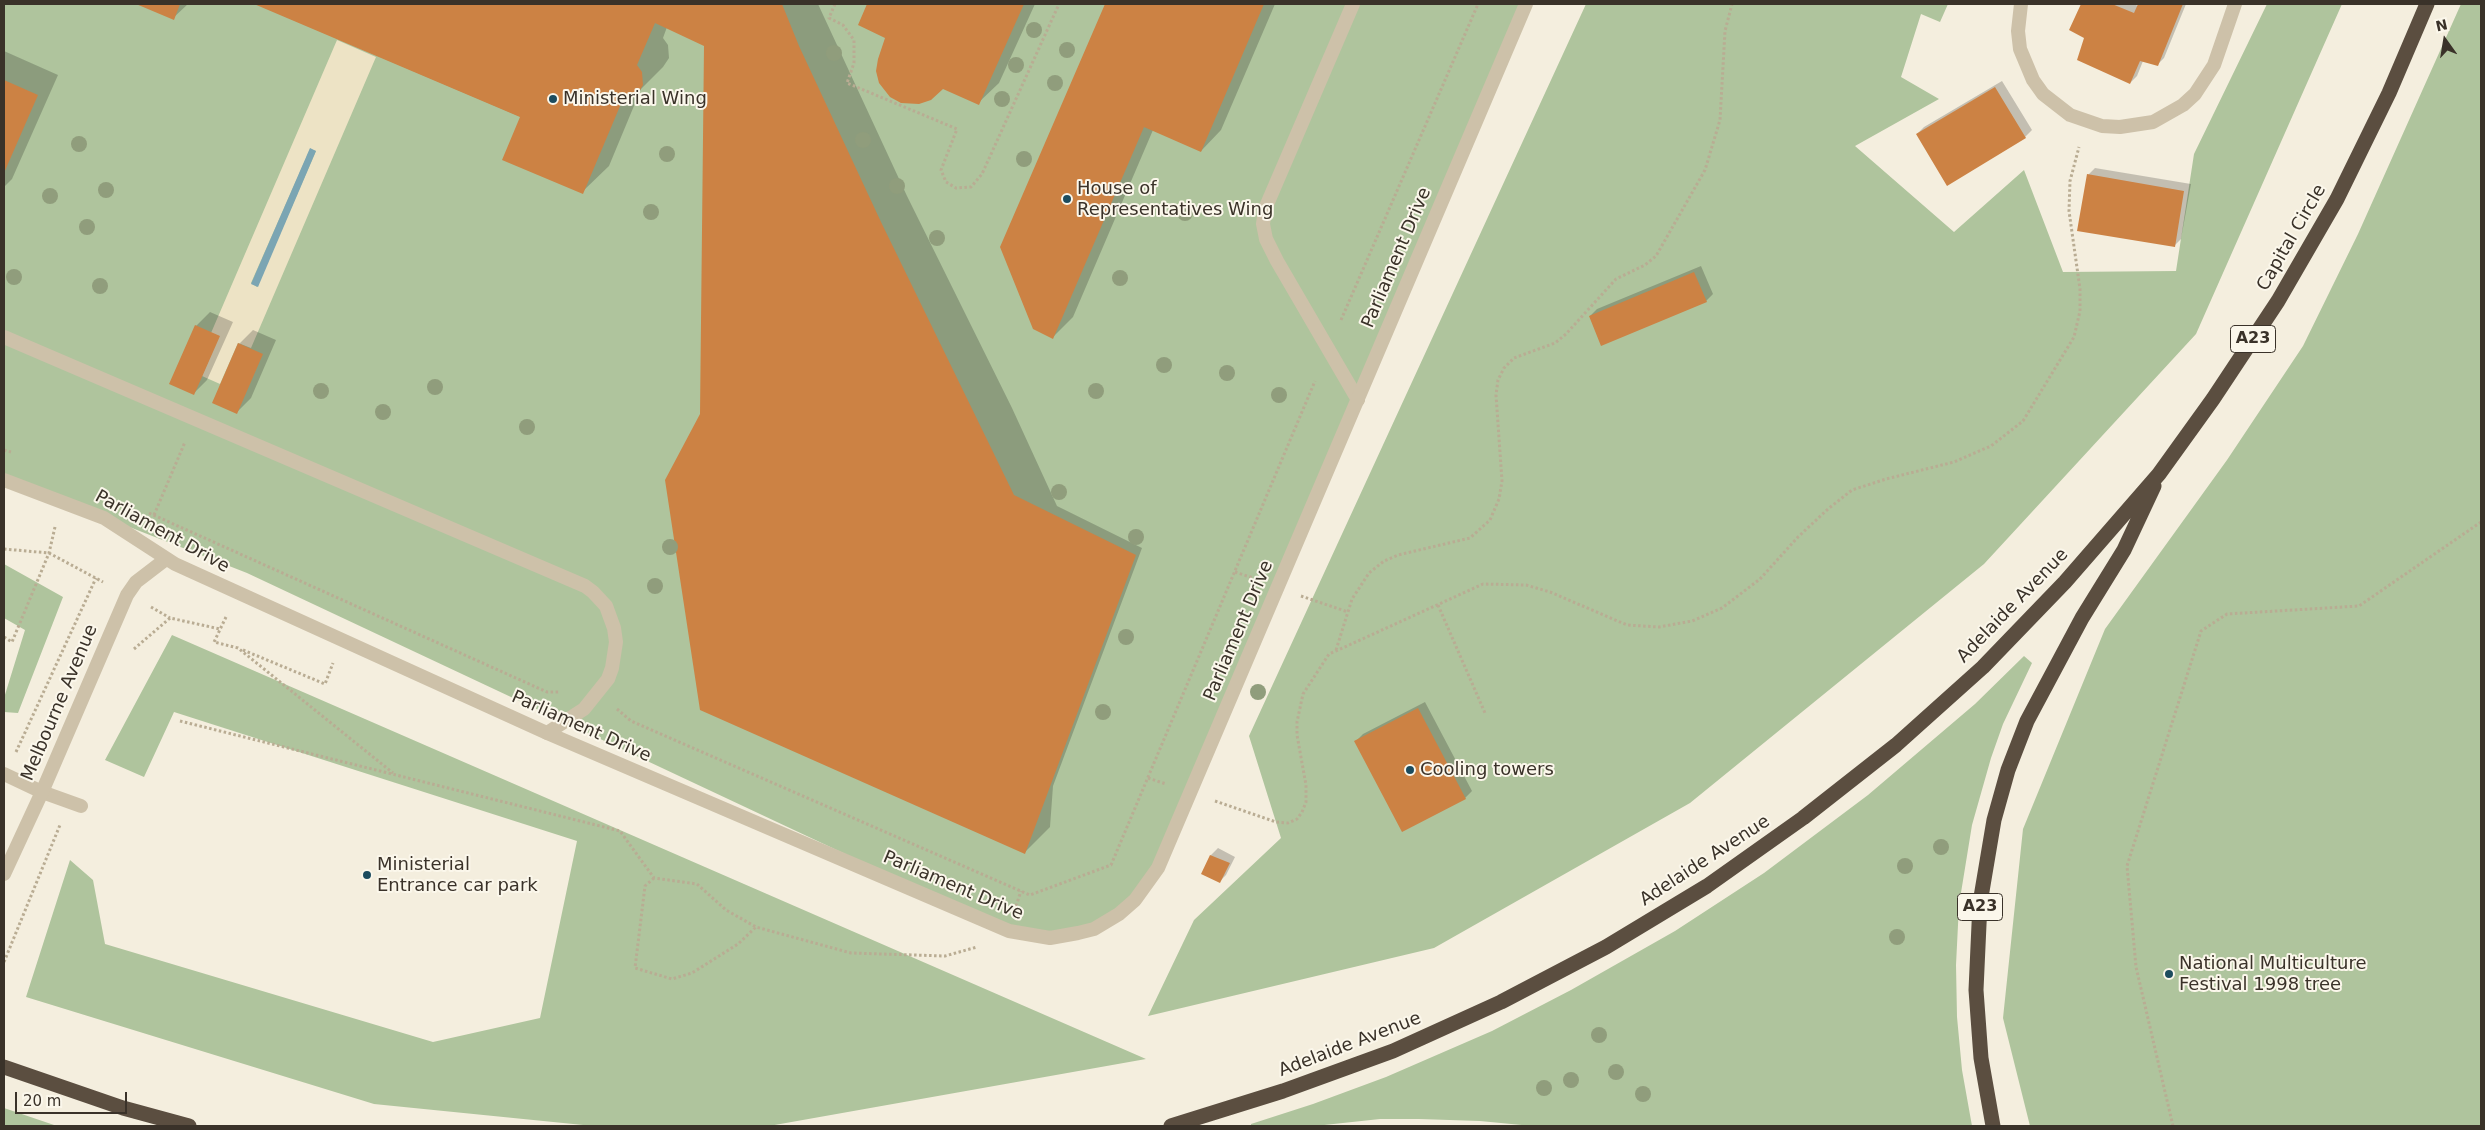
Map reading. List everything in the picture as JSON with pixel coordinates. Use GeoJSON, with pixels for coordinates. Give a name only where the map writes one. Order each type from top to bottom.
{"type":"FeatureCollection","features":[{"type":"Feature","properties":{"kind":"highway","name":"Capital Circle"},"geometry":{"type":"LineString","coordinates":[[2159,474],[2213,399],[2278,301],[2337,199],[2389,94],[2427,4]]}},
{"type":"Feature","properties":{"kind":"highway","name":"Adelaide Avenue"},"geometry":{"type":"LineString","coordinates":[[1171,1126],[1283,1091],[1411,1043],[1501,1002],[1606,948],[1706,886],[1803,818],[1880,758],[1983,667],[2065,582],[2159,474]]}},
{"type":"Feature","properties":{"kind":"highway","name":"A23"},"geometry":{"type":"LineString","coordinates":[[1992,1126],[1981,1058],[1976,990],[1980,903],[1996,812],[2008,770],[2027,721],[2082,618],[2139,522],[2159,474]]}},
{"type":"Feature","properties":{"kind":"highway"},"geometry":{"type":"LineString","coordinates":[[4,1067],[123,1108],[189,1126]]}},
{"type":"Feature","properties":{"kind":"street"},"geometry":{"type":"LineString","coordinates":[[1353,4],[1266,209],[1263,224],[1266,239],[1277,261],[1358,400]]}},
{"type":"Feature","properties":{"kind":"street","name":"Parliament Drive"},"geometry":{"type":"LineString","coordinates":[[4,480],[104,518],[166,559],[547,733],[1009,931],[1036,938],[1063,936],[1094,929],[1119,914],[1135,900],[1158,868],[1526,4]]}},
{"type":"Feature","properties":{"kind":"street"},"geometry":{"type":"LineString","coordinates":[[2021,4],[2018,31],[2020,49],[2033,80],[2056,105],[2086,122],[2102,126],[2136,126],[2153,122],[2183,105],[2196,94],[2214,64],[2235,4]]}},
{"type":"Feature","properties":{"kind":"street"},"geometry":{"type":"LineString","coordinates":[[4,337],[585,586],[606,606],[616,642],[612,668],[608,679],[584,709],[547,733]]}},
{"type":"Feature","properties":{"kind":"street","name":"Melbourne Avenue"},"geometry":{"type":"LineString","coordinates":[[4,874],[42,792],[127,595],[136,582],[166,559]]}},
{"type":"Feature","properties":{"kind":"street"},"geometry":{"type":"LineString","coordinates":[[5,774],[42,792],[75,803]]}},
{"type":"Feature","properties":{"kind":"path"},"geometry":{"type":"LineString","coordinates":[[835,4],[829,18],[843,25],[854,40],[854,63],[847,83],[956,129],[942,170],[946,182],[956,188],[972,187],[982,174],[1059,4]]}},
{"type":"Feature","properties":{"kind":"path"},"geometry":{"type":"LineString","coordinates":[[145,511],[547,692],[576,691],[594,698],[614,707],[631,721],[1030,895],[1111,865],[1328,350],[1478,4]]}},
{"type":"Feature","properties":{"kind":"path"},"geometry":{"type":"LineString","coordinates":[[1336,651],[1352,599],[1369,573],[1384,561],[1398,555],[1470,538],[1490,520],[1499,498],[1502,481],[1496,395],[1498,380],[1504,368],[1514,358],[1555,343],[1566,334],[1616,279],[1645,265],[1656,256],[1705,170],[1720,120],[1725,31],[1732,4]]}},
{"type":"Feature","properties":{"kind":"path"},"geometry":{"type":"LineString","coordinates":[[1148,778],[1276,822],[1288,823],[1296,819],[1306,802],[1306,785],[1297,735],[1297,722],[1303,694],[1329,654],[1483,584],[1526,585],[1550,592],[1627,625],[1659,627],[1692,621],[1722,608],[1760,578],[1804,532],[1852,490],[1886,479],[1954,462],[1990,446],[2023,421],[2074,337],[2080,311],[2080,288],[2069,211],[2070,181],[2086,122]]}},
{"type":"Feature","properties":{"kind":"path"},"geometry":{"type":"LineString","coordinates":[[154,515],[195,418]]}},
{"type":"Feature","properties":{"kind":"path"},"geometry":{"type":"LineString","coordinates":[[4,450],[18,455]]}},
{"type":"Feature","properties":{"kind":"path"},"geometry":{"type":"LineString","coordinates":[[4,637],[12,642],[49,553],[62,501]]}},
{"type":"Feature","properties":{"kind":"path"},"geometry":{"type":"LineString","coordinates":[[2173,1126],[2136,967],[2127,866],[2201,631],[2227,614],[2359,606],[2481,522]]}},
{"type":"Feature","properties":{"kind":"path"},"geometry":{"type":"LineString","coordinates":[[4,549],[49,553]]}},
{"type":"Feature","properties":{"kind":"path"},"geometry":{"type":"LineString","coordinates":[[5,774],[96,578]]}},
{"type":"Feature","properties":{"kind":"path"},"geometry":{"type":"LineString","coordinates":[[1438,605],[1485,713]]}},
{"type":"Feature","properties":{"kind":"path"},"geometry":{"type":"LineString","coordinates":[[132,650],[170,618],[220,629]]}},
{"type":"Feature","properties":{"kind":"path"},"geometry":{"type":"LineString","coordinates":[[214,642],[238,648],[396,775]]}},
{"type":"Feature","properties":{"kind":"path"},"geometry":{"type":"LineString","coordinates":[[180,721],[620,831],[654,878],[697,884],[726,910],[756,927],[851,953],[945,956],[986,945],[1009,931]]}},
{"type":"Feature","properties":{"kind":"path"},"geometry":{"type":"LineString","coordinates":[[4,962],[40,873],[75,803]]}},
{"type":"Feature","properties":{"kind":"path"},"geometry":{"type":"LineString","coordinates":[[654,878],[646,886],[635,968],[672,979],[692,973],[738,944],[756,927]]}},
{"type":"Feature","properties":{"kind":"green space"},"geometry":{"type":"Polygon","coordinates":[[[4,4],[1526,4],[1158,868],[1135,900],[1078,933],[1009,931],[247,573],[4,478],[4,4]]]}},
{"type":"Feature","properties":{"kind":"green space"},"geometry":{"type":"Polygon","coordinates":[[[1586,4],[1948,4],[1940,22],[1921,14],[1901,77],[1939,99],[1855,146],[1954,232],[2024,170],[2063,272],[2176,271],[2194,154],[2267,4],[2342,4],[2196,334],[1984,564],[1690,803],[1434,948],[1148,1016],[1194,920],[1281,838],[1249,736],[1586,4]]]}},
{"type":"Feature","properties":{"kind":"green space"},"geometry":{"type":"Polygon","coordinates":[[[2461,4],[2481,4],[2481,1126],[2030,1126],[2003,1018],[2023,829],[2105,629],[2227,460],[2303,346],[2358,234],[2461,4]]]}},
{"type":"Feature","properties":{"kind":"green space"},"geometry":{"type":"Polygon","coordinates":[[[4,564],[63,597],[18,713],[4,712],[4,698],[25,630],[4,618],[4,564]]]}},
{"type":"Feature","properties":{"kind":"green space"},"geometry":{"type":"Polygon","coordinates":[[[172,635],[1146,1059],[769,1126],[593,1126],[374,1104],[26,997],[70,860],[93,880],[105,944],[433,1042],[540,1018],[577,841],[174,712],[144,777],[105,760],[172,635]]]}},
{"type":"Feature","properties":{"kind":"green space"},"geometry":{"type":"Polygon","coordinates":[[[2024,656],[2032,663],[2003,724],[1991,758],[1972,825],[1959,905],[1956,965],[1957,1017],[1962,1070],[1972,1126],[1532,1126],[1480,1121],[1380,1119],[1315,1126],[1251,1126],[1251,1124],[1386,1077],[1492,1031],[1571,990],[1675,931],[1764,873],[1868,795],[1975,704],[2024,656]]]}},
{"type":"Feature","properties":{"kind":"green space"},"geometry":{"type":"Polygon","coordinates":[[[4,1108],[57,1126],[4,1126],[4,1108]]]}},
{"type":"Feature","properties":{"kind":"shaded area"},"geometry":{"type":"Polygon","coordinates":[[[337,40],[376,57],[251,348],[238,343],[220,384],[202,376],[219,336],[211,333],[337,40]],[[310,149],[251,283],[257,287],[316,151],[310,149]]]}},
{"type":"Feature","properties":{"kind":"water"},"geometry":{"type":"Polygon","coordinates":[[[310,148],[316,151],[258,287],[251,284],[310,148]]]}},
{"type":"Feature","properties":{"kind":"building"},"geometry":{"type":"Polygon","coordinates":[[[136,4],[180,4],[174,20],[136,4]]]}},
{"type":"Feature","properties":{"kind":"building"},"geometry":{"type":"Polygon","coordinates":[[[254,4],[782,4],[799,46],[881,222],[1014,495],[1136,555],[1025,854],[700,710],[665,480],[700,414],[704,46],[655,23],[637,65],[642,72],[643,85],[637,95],[623,99],[583,194],[502,160],[520,117],[254,4]]]}},
{"type":"Feature","properties":{"kind":"building"},"geometry":{"type":"Polygon","coordinates":[[[867,4],[1024,4],[979,105],[943,89],[931,100],[919,104],[901,103],[890,97],[879,83],[876,71],[885,38],[858,25],[867,4]]]}},
{"type":"Feature","properties":{"kind":"building","name":"House of Representatives Wing"},"geometry":{"type":"Polygon","coordinates":[[[1105,4],[1264,4],[1201,152],[1144,127],[1053,339],[1033,329],[1000,247],[1105,4]]]}},
{"type":"Feature","properties":{"kind":"building"},"geometry":{"type":"Polygon","coordinates":[[[2081,4],[2112,4],[2134,13],[2138,4],[2183,4],[2158,66],[2140,61],[2130,84],[2077,60],[2084,38],[2069,30],[2081,4]]]}},
{"type":"Feature","properties":{"kind":"building"},"geometry":{"type":"Polygon","coordinates":[[[4,80],[38,95],[4,173],[4,80]]]}},
{"type":"Feature","properties":{"kind":"building"},"geometry":{"type":"Polygon","coordinates":[[[1995,87],[2026,138],[1947,186],[1916,134],[1995,87]]]}},
{"type":"Feature","properties":{"kind":"building"},"geometry":{"type":"Polygon","coordinates":[[[2087,174],[2184,191],[2175,247],[2077,231],[2087,174]]]}},
{"type":"Feature","properties":{"kind":"building"},"geometry":{"type":"Polygon","coordinates":[[[1694,272],[1707,302],[1601,346],[1589,316],[1694,272]]]}},
{"type":"Feature","properties":{"kind":"building"},"geometry":{"type":"Polygon","coordinates":[[[195,325],[220,336],[194,395],[169,384],[195,325]]]}},
{"type":"Feature","properties":{"kind":"building"},"geometry":{"type":"Polygon","coordinates":[[[238,343],[263,354],[237,414],[212,403],[238,343]]]}},
{"type":"Feature","properties":{"kind":"building","name":"Cooling towers"},"geometry":{"type":"Polygon","coordinates":[[[1418,708],[1466,799],[1402,832],[1354,741],[1418,708]]]}},
{"type":"Feature","properties":{"kind":"building"},"geometry":{"type":"Polygon","coordinates":[[[1210,855],[1230,863],[1220,883],[1201,874],[1210,855]]]}},
{"type":"Feature","properties":{"kind":"place","name":"Ministerial Wing"},"geometry":{"type":"Point","coordinates":[553,99]}},
{"type":"Feature","properties":{"kind":"place","name":"House of Representatives Wing"},"geometry":{"type":"Point","coordinates":[1067,199]}},
{"type":"Feature","properties":{"kind":"place","name":"Cooling towers"},"geometry":{"type":"Point","coordinates":[1410,770]}},
{"type":"Feature","properties":{"kind":"place","name":"Ministerial Entrance car park"},"geometry":{"type":"Point","coordinates":[367,875]}},
{"type":"Feature","properties":{"kind":"place","name":"National Multiculture Festival 1998 tree"},"geometry":{"type":"Point","coordinates":[2169,974]}}]}
